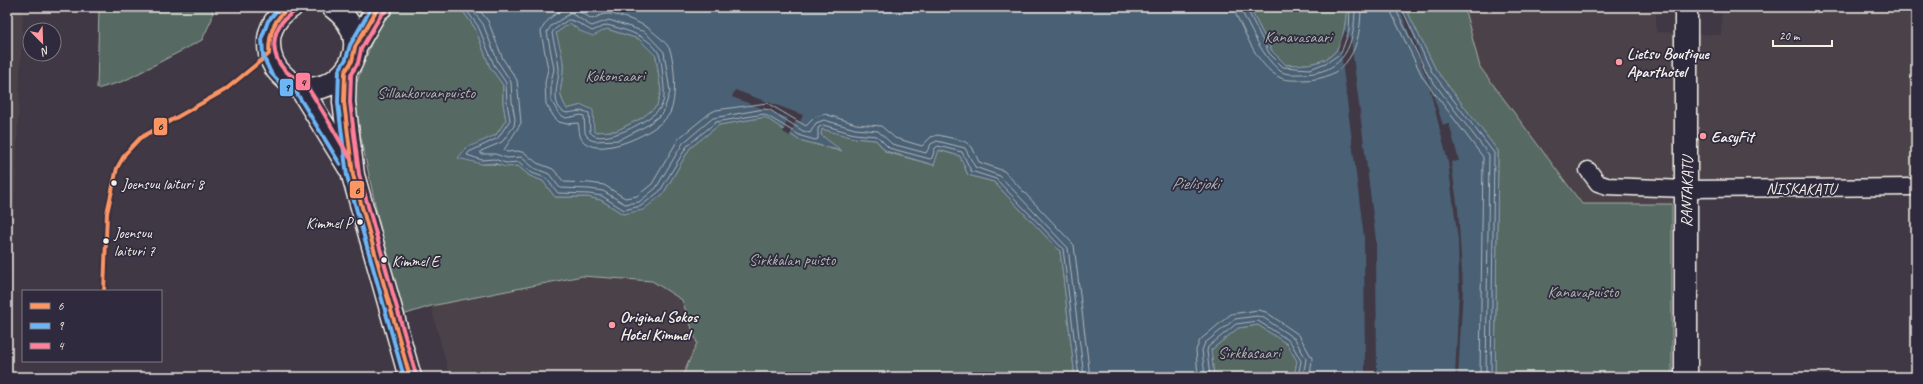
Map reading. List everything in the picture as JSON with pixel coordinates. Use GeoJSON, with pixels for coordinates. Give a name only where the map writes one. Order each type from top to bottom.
{"type":"FeatureCollection","features":[{"type":"Feature","properties":{"kind":"street"},"geometry":{"type":"LineString","coordinates":[[291,7],[272,15],[268,39],[269,54],[275,69],[286,80],[300,87],[317,88],[332,83],[345,72],[352,61],[355,48],[376,11],[381,7]]}},
{"type":"Feature","properties":{"kind":"street"},"geometry":{"type":"LineString","coordinates":[[333,7],[344,15],[353,30],[355,48]]}},
{"type":"Feature","properties":{"kind":"street","name":"RANTAKATU"},"geometry":{"type":"LineString","coordinates":[[1686,7],[1686,377]]}},
{"type":"Feature","properties":{"kind":"street"},"geometry":{"type":"LineString","coordinates":[[345,72],[344,102],[354,175],[410,377]]}},
{"type":"Feature","properties":{"kind":"street"},"geometry":{"type":"LineString","coordinates":[[300,87],[354,175]]}},
{"type":"Feature","properties":{"kind":"street","name":"NISKAKATU"},"geometry":{"type":"LineString","coordinates":[[1588,170],[1598,183],[1607,186],[1686,189],[1916,186]]}},
{"type":"Feature","properties":{"kind":"shaded area"},"geometry":{"type":"Polygon","coordinates":[[[7,7],[23,7],[22,22],[7,377],[7,7]]]}},
{"type":"Feature","properties":{"kind":"shaded area"},"geometry":{"type":"Polygon","coordinates":[[[1464,7],[1656,7],[1656,32],[1721,35],[1722,7],[1916,7],[1916,195],[1688,193],[1672,204],[1582,204],[1480,67],[1464,7]]]}},
{"type":"Feature","properties":{"kind":"shaded area"},"geometry":{"type":"Polygon","coordinates":[[[582,276],[652,281],[682,300],[697,343],[682,377],[450,377],[431,306],[582,276]]]}},
{"type":"Feature","properties":{"kind":"green space"},"geometry":{"type":"Polygon","coordinates":[[[99,7],[213,7],[212,19],[202,40],[124,81],[97,89],[99,7]]]}},
{"type":"Feature","properties":{"kind":"green space","name":"Sirkkalan puisto"},"geometry":{"type":"Polygon","coordinates":[[[355,7],[460,7],[475,28],[490,67],[503,85],[503,103],[506,120],[496,135],[481,142],[482,164],[518,166],[530,176],[543,181],[555,197],[588,197],[601,200],[623,214],[663,194],[690,148],[719,125],[765,117],[799,140],[840,151],[821,135],[822,129],[854,138],[876,140],[886,152],[934,165],[938,150],[960,156],[968,175],[994,182],[1060,251],[1075,377],[682,377],[697,343],[682,300],[652,281],[582,276],[431,306],[403,315],[382,237],[352,95],[374,36],[355,7]]]}},
{"type":"Feature","properties":{"kind":"green space","name":"Kanavasaari"},"geometry":{"type":"Polygon","coordinates":[[[1249,7],[1347,7],[1343,36],[1339,46],[1333,54],[1326,59],[1316,63],[1286,65],[1272,51],[1249,7]]]}},
{"type":"Feature","properties":{"kind":"green space","name":"Kanavapuisto"},"geometry":{"type":"Polygon","coordinates":[[[1405,7],[1464,7],[1480,67],[1582,204],[1672,204],[1672,377],[1495,377],[1498,151],[1436,70],[1405,7]]]}},
{"type":"Feature","properties":{"kind":"green space","name":"Kokonsaari"},"geometry":{"type":"Polygon","coordinates":[[[570,23],[580,31],[607,29],[639,39],[656,56],[661,91],[657,106],[642,118],[616,131],[594,132],[582,105],[567,109],[560,90],[563,66],[556,33],[570,23]]]}},
{"type":"Feature","properties":{"kind":"green space","name":"Sirkkasaari"},"geometry":{"type":"Polygon","coordinates":[[[1258,325],[1287,344],[1297,361],[1294,377],[1214,377],[1211,350],[1238,328],[1258,325]]]}},
{"type":"Feature","properties":{"kind":"water","name":"Pielisjoki"},"geometry":{"type":"Polygon","coordinates":[[[460,7],[1249,7],[1272,51],[1286,65],[1316,63],[1333,54],[1339,46],[1343,36],[1347,7],[1405,7],[1436,70],[1498,151],[1495,377],[1294,377],[1297,361],[1287,344],[1258,325],[1238,328],[1211,350],[1214,377],[1075,377],[1060,251],[994,182],[968,175],[960,156],[939,150],[934,165],[886,151],[876,140],[854,138],[822,129],[821,135],[842,151],[799,140],[765,117],[719,125],[690,148],[663,194],[643,210],[623,214],[601,200],[588,197],[555,197],[543,181],[530,176],[518,166],[506,167],[494,163],[482,164],[458,158],[466,148],[496,135],[506,120],[503,103],[503,85],[490,67],[475,28],[460,7]],[[570,23],[556,33],[563,61],[560,90],[567,109],[582,105],[593,110],[594,132],[616,131],[642,118],[657,106],[661,91],[656,56],[639,39],[607,29],[593,36],[580,31],[570,23]]]}},
{"type":"Feature","properties":{"kind":"pier"},"geometry":{"type":"Polygon","coordinates":[[[1399,7],[1402,7],[1418,49],[1443,125],[1449,123],[1459,161],[1451,162],[1458,209],[1463,288],[1458,377],[1455,377],[1459,287],[1458,240],[1448,162],[1428,82],[1399,7]]]}},
{"type":"Feature","properties":{"kind":"pier"},"geometry":{"type":"Polygon","coordinates":[[[1345,30],[1351,40],[1376,240],[1377,377],[1365,377],[1364,238],[1341,53],[1338,49],[1345,30]]]}},
{"type":"Feature","properties":{"kind":"pier"},"geometry":{"type":"Polygon","coordinates":[[[735,90],[803,115],[800,122],[796,120],[790,136],[783,132],[788,118],[732,97],[735,90]]]}},
{"type":"Feature","properties":{"kind":"transit line","name":"9"},"geometry":{"type":"LineString","coordinates":[[280,7],[268,21],[262,37],[263,56],[271,73],[282,85],[296,92],[340,164]]}},
{"type":"Feature","properties":{"kind":"transit line","name":"6"},"geometry":{"type":"LineString","coordinates":[[104,290],[107,213],[117,168],[125,154],[140,138],[225,90],[269,54],[273,27],[280,16],[291,7]]}},
{"type":"Feature","properties":{"kind":"transit line","name":"9"},"geometry":{"type":"LineString","coordinates":[[372,7],[350,45],[346,59],[339,70],[338,103],[347,176],[404,377]]}},
{"type":"Feature","properties":{"kind":"transit line","name":"6"},"geometry":{"type":"LineString","coordinates":[[381,7],[376,11],[355,47],[352,61],[345,72],[344,102],[353,175],[410,377]]}},
{"type":"Feature","properties":{"kind":"transit line","name":"4"},"geometry":{"type":"LineString","coordinates":[[294,12],[286,18],[276,33],[274,41],[277,58],[288,73],[306,85],[350,158]]}},
{"type":"Feature","properties":{"kind":"transit line","name":"4"},"geometry":{"type":"LineString","coordinates":[[385,12],[381,15],[361,49],[358,63],[351,74],[350,102],[359,174],[416,375]]}},
{"type":"Feature","properties":{"kind":"place","name":"Lietsu Boutique Aparthotel"},"geometry":{"type":"Point","coordinates":[1619,62]}},
{"type":"Feature","properties":{"kind":"place","name":"EasyFit"},"geometry":{"type":"Point","coordinates":[1703,136]}},
{"type":"Feature","properties":{"kind":"place","name":"Joensuu laituri 8"},"geometry":{"type":"Point","coordinates":[114,183]}},
{"type":"Feature","properties":{"kind":"place","name":"Kimmel P"},"geometry":{"type":"Point","coordinates":[360,222]}},
{"type":"Feature","properties":{"kind":"place","name":"Joensuu laituri 7"},"geometry":{"type":"Point","coordinates":[106,241]}},
{"type":"Feature","properties":{"kind":"place","name":"Kimmel E"},"geometry":{"type":"Point","coordinates":[384,260]}},
{"type":"Feature","properties":{"kind":"place","name":"Original Sokos Hotel Kimmel"},"geometry":{"type":"Point","coordinates":[612,325]}},
{"type":"Feature","properties":{"kind":"park label","name":"Sillankorvanpuisto"},"geometry":{"type":"Point","coordinates":[426,92]}}]}
